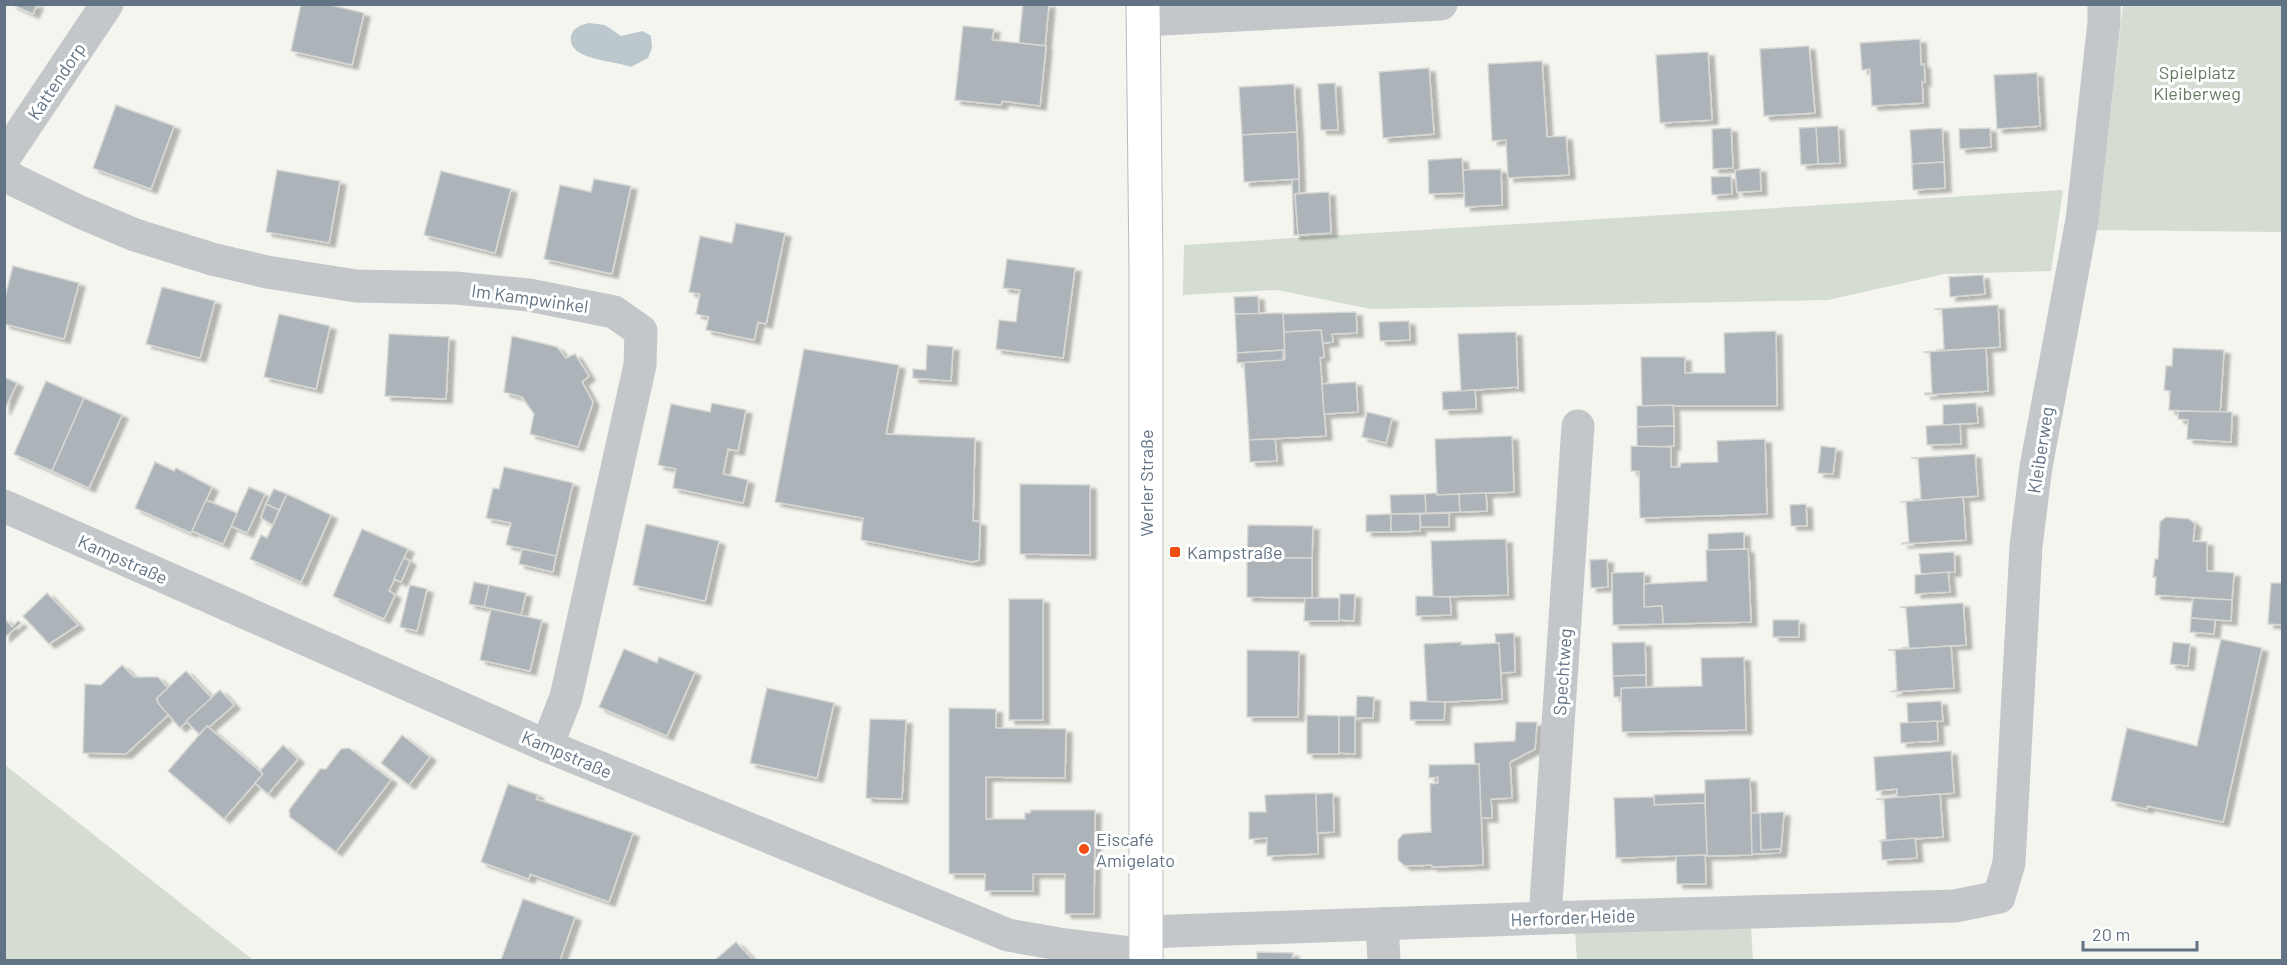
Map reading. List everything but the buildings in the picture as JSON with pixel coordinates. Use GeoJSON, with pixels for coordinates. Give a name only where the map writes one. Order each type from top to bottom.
{"type":"FeatureCollection","features":[{"type":"Feature","properties":{"kind":"main road","name":"Werler Straße"},"geometry":{"type":"LineString","coordinates":[[1143,12],[1146,271],[1146,949]]}},
{"type":"Feature","properties":{"kind":"street","name":"Kattendorp"},"geometry":{"type":"LineString","coordinates":[[4,158],[107,4]]}},
{"type":"Feature","properties":{"kind":"street"},"geometry":{"type":"LineString","coordinates":[[1143,12],[1441,4]]}},
{"type":"Feature","properties":{"kind":"street","name":"Kleiberweg"},"geometry":{"type":"LineString","coordinates":[[1998,897],[2009,863],[2026,546],[2036,467],[2082,220],[2104,22],[2104,4]]}},
{"type":"Feature","properties":{"kind":"street","name":"Im Kampwinkel"},"geometry":{"type":"LineString","coordinates":[[4,175],[78,211],[135,235],[212,259],[276,273],[356,286],[455,288],[529,295],[614,312],[641,331],[640,365],[566,697],[548,746]]}},
{"type":"Feature","properties":{"kind":"street","name":"Spechtweg"},"geometry":{"type":"LineString","coordinates":[[1545,918],[1578,426]]}},
{"type":"Feature","properties":{"kind":"street","name":"Kampstraße"},"geometry":{"type":"LineString","coordinates":[[4,506],[548,746],[1008,935],[1065,945],[1146,949]]}},
{"type":"Feature","properties":{"kind":"street","name":"Herforder Heide"},"geometry":{"type":"LineString","coordinates":[[1146,949],[1382,924],[1955,906],[1998,897]]}},
{"type":"Feature","properties":{"kind":"street"},"geometry":{"type":"LineString","coordinates":[[1382,924],[1384,960]]}},
{"type":"Feature","properties":{"kind":"green space","name":"Spielplatz Kleiberweg"},"geometry":{"type":"Polygon","coordinates":[[[2123,5],[2282,5],[2282,232],[2097,230],[2123,5]]]}},
{"type":"Feature","properties":{"kind":"green space"},"geometry":{"type":"Polygon","coordinates":[[[2063,190],[2051,271],[1944,274],[1828,300],[1371,309],[1277,290],[1183,295],[1184,245],[2063,190]]]}},
{"type":"Feature","properties":{"kind":"green space"},"geometry":{"type":"Polygon","coordinates":[[[5,765],[253,960],[5,960],[5,765]]]}},
{"type":"Feature","properties":{"kind":"green space"},"geometry":{"type":"Polygon","coordinates":[[[1751,928],[1753,960],[1577,960],[1575,932],[1751,928]]]}},
{"type":"Feature","properties":{"kind":"shaded area"},"geometry":{"type":"Polygon","coordinates":[[[589,23],[605,25],[621,36],[643,31],[651,36],[652,48],[648,58],[631,67],[584,55],[576,50],[571,36],[576,28],[589,23]]]}},
{"type":"Feature","properties":{"kind":"place","name":"Kampstraße"},"geometry":{"type":"Point","coordinates":[1175,552]}},
{"type":"Feature","properties":{"kind":"place","name":"Eiscafé Amigelato"},"geometry":{"type":"Point","coordinates":[1084,849]}}]}
